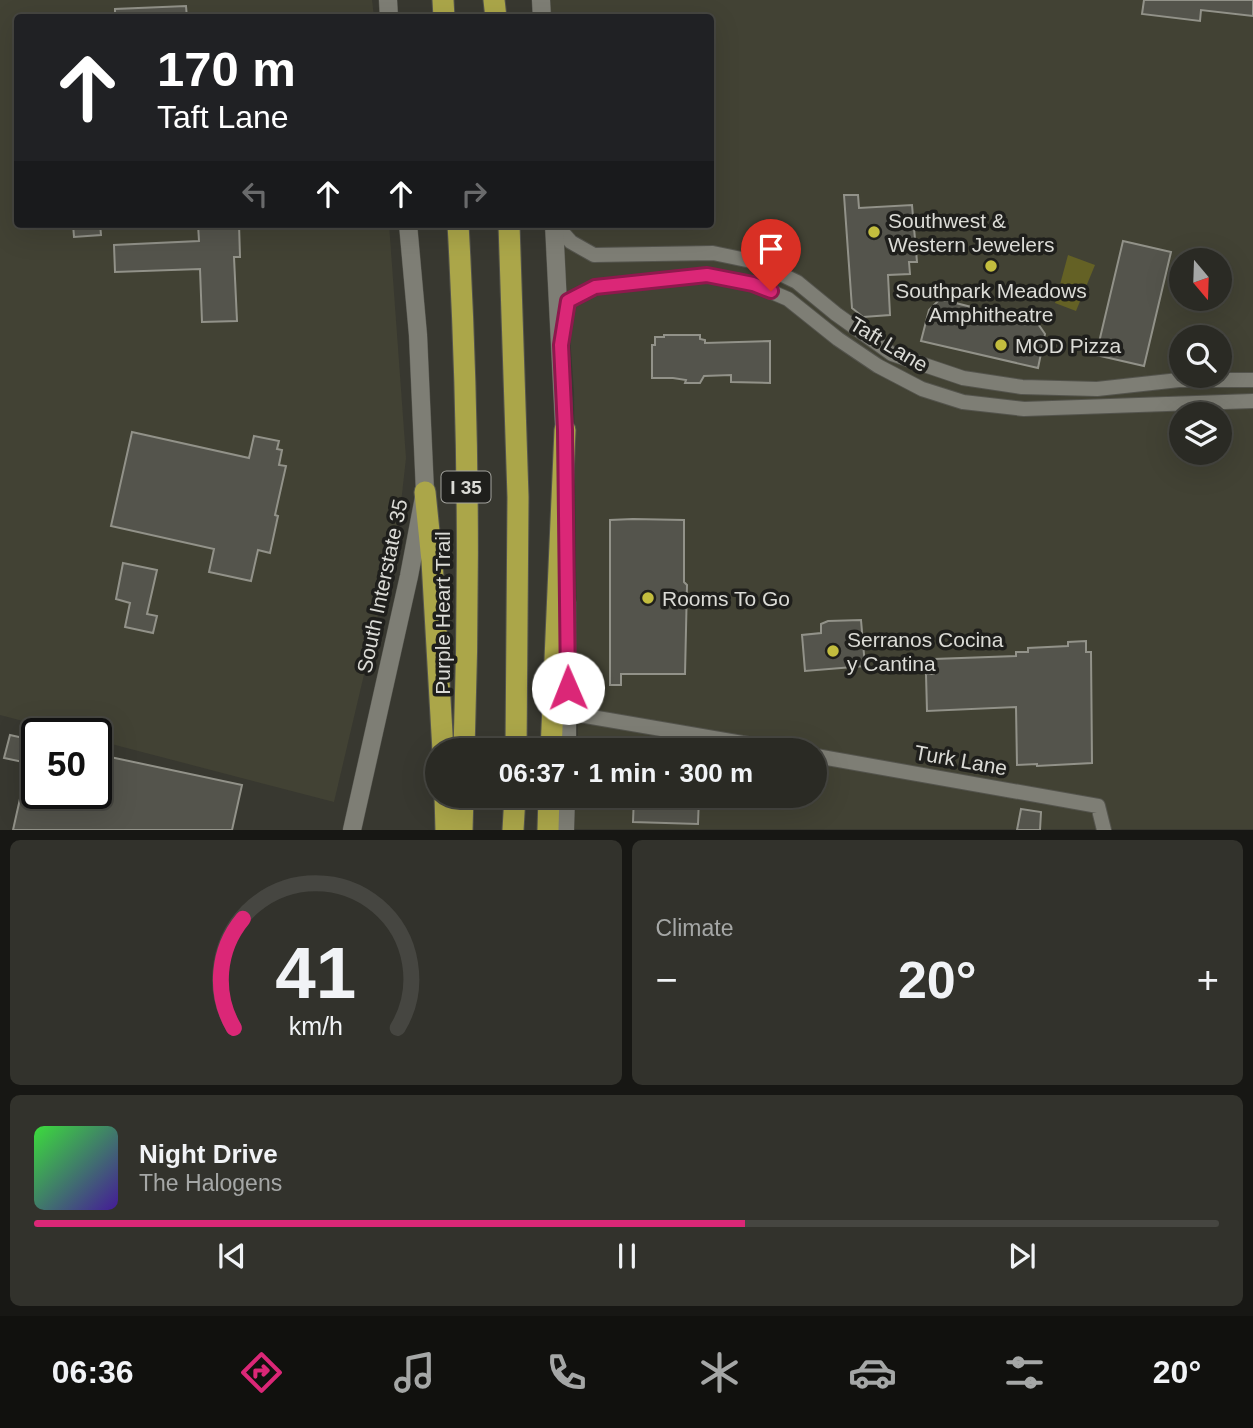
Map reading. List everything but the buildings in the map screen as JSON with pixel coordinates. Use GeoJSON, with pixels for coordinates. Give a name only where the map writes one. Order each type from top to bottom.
{"type":"FeatureCollection","features":[{"type":"Feature","properties":{"kind":"highway","name":"Purple Heart Trail"},"geometry":{"type":"LineString","coordinates":[[458,228],[463,302],[467,501],[464,738]]}},
{"type":"Feature","properties":{"kind":"highway","name":"I 35"},"geometry":{"type":"LineString","coordinates":[[509,228],[518,497],[516,738]]}},
{"type":"Feature","properties":{"kind":"highway"},"geometry":{"type":"LineString","coordinates":[[552,738],[565,430]]}},
{"type":"Feature","properties":{"kind":"highway"},"geometry":{"type":"LineString","coordinates":[[425,492],[432,561],[442,738]]}},
{"type":"Feature","properties":{"kind":"highway"},"geometry":{"type":"LineString","coordinates":[[445,808],[446,830]]}},
{"type":"Feature","properties":{"kind":"highway"},"geometry":{"type":"LineString","coordinates":[[462,830],[463,808]]}},
{"type":"Feature","properties":{"kind":"highway"},"geometry":{"type":"LineString","coordinates":[[513,830],[514,808]]}},
{"type":"Feature","properties":{"kind":"highway"},"geometry":{"type":"LineString","coordinates":[[548,830],[549,808]]}},
{"type":"Feature","properties":{"kind":"main road","name":"South Interstate 35"},"geometry":{"type":"LineString","coordinates":[[352,830],[425,492],[418,335],[408,228]]}},
{"type":"Feature","properties":{"kind":"main road"},"geometry":{"type":"LineString","coordinates":[[554,228],[565,430],[567,738]]}},
{"type":"Feature","properties":{"kind":"main road"},"geometry":{"type":"LineString","coordinates":[[565,830],[566,808]]}},
{"type":"Feature","properties":{"kind":"street","name":"Taft Lane"},"geometry":{"type":"LineString","coordinates":[[558,228],[571,242],[594,255],[713,253],[756,262],[797,282],[892,354],[963,378],[1021,387],[1097,388],[1179,380],[1253,380]]}},
{"type":"Feature","properties":{"kind":"street","name":"Taft Lane"},"geometry":{"type":"LineString","coordinates":[[561,345],[568,301],[595,287],[707,275],[753,284],[788,299],[838,339],[878,366],[922,389],[963,402],[1024,409],[1253,401]]}},
{"type":"Feature","properties":{"kind":"street"},"geometry":{"type":"LineString","coordinates":[[568,713],[713,738]]}},
{"type":"Feature","properties":{"kind":"street","name":"Turk Lane"},"geometry":{"type":"LineString","coordinates":[[827,758],[1098,806],[1104,830]]}},
{"type":"Feature","properties":{"kind":"shaded area"},"geometry":{"type":"Polygon","coordinates":[[[0,0],[372,0],[374,14],[14,14],[14,228],[389,228],[406,458],[398,530],[334,802],[112,744],[112,718],[21,718],[21,720],[0,715],[0,0]]]}},
{"type":"Feature","properties":{"kind":"shaded area"},"geometry":{"type":"Polygon","coordinates":[[[547,0],[1253,0],[1253,829],[574,829],[575,808],[827,808],[827,738],[578,738],[574,392],[562,228],[714,228],[714,14],[548,14],[547,0]]]}},
{"type":"Feature","properties":{"kind":"shaded area"},"geometry":{"type":"Polygon","coordinates":[[[1068,255],[1095,265],[1076,311],[1055,303],[1068,255]]]}},
{"type":"Feature","properties":{"kind":"place","name":"Southwest & Western Jewelers"},"geometry":{"type":"Point","coordinates":[874,232]}},
{"type":"Feature","properties":{"kind":"place","name":"Southpark Meadows Amphitheatre"},"geometry":{"type":"Point","coordinates":[991,266]}},
{"type":"Feature","properties":{"kind":"place","name":"MOD Pizza"},"geometry":{"type":"Point","coordinates":[1001,345]}},
{"type":"Feature","properties":{"kind":"place","name":"Rooms To Go"},"geometry":{"type":"Point","coordinates":[648,598]}},
{"type":"Feature","properties":{"kind":"place","name":"Serranos Cocina y Cantina"},"geometry":{"type":"Point","coordinates":[833,651]}},
{"type":"Feature","properties":{"kind":"route"},"geometry":{"type":"LineString","coordinates":[[568,688],[565,430],[561,345],[568,301],[595,287],[707,275],[753,284],[771,291]]}}]}
